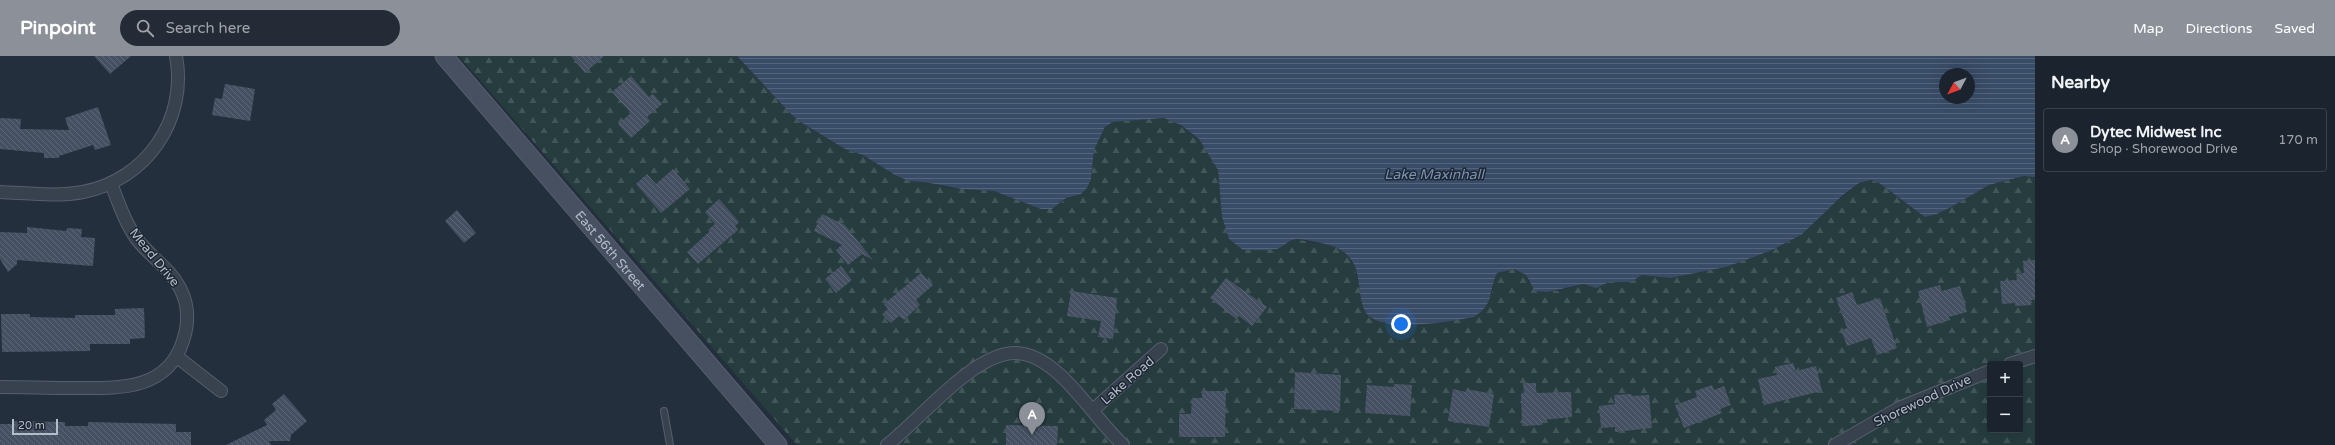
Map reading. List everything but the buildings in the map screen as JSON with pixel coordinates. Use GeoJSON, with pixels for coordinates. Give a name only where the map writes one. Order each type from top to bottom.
{"type":"FeatureCollection","features":[{"type":"Feature","properties":{"kind":"street"},"geometry":{"type":"LineString","coordinates":[[0,192],[68,194],[88,191],[111,183],[127,174],[144,160],[166,132],[177,98],[176,56]]}},
{"type":"Feature","properties":{"kind":"street","name":"East 56th Street"},"geometry":{"type":"LineString","coordinates":[[444,56],[772,443]]}},
{"type":"Feature","properties":{"kind":"street","name":"Mead Drive"},"geometry":{"type":"LineString","coordinates":[[0,387],[130,386],[156,376],[176,356],[186,330],[186,302],[174,277],[136,238],[111,183]]}},
{"type":"Feature","properties":{"kind":"street","name":"Lake Road"},"geometry":{"type":"LineString","coordinates":[[1093,410],[1161,350]]}},
{"type":"Feature","properties":{"kind":"street"},"geometry":{"type":"LineString","coordinates":[[887,445],[973,369],[983,362],[1003,354],[1023,353],[1042,361],[1060,375],[1123,445]]}},
{"type":"Feature","properties":{"kind":"street"},"geometry":{"type":"LineString","coordinates":[[176,356],[221,391]]}},
{"type":"Feature","properties":{"kind":"street"},"geometry":{"type":"LineString","coordinates":[[2019,361],[2035,356]]}},
{"type":"Feature","properties":{"kind":"street","name":"Shorewood Drive"},"geometry":{"type":"LineString","coordinates":[[1835,445],[1898,408],[1987,372]]}},
{"type":"Feature","properties":{"kind":"lane"},"geometry":{"type":"LineString","coordinates":[[664,411],[670,445]]}},
{"type":"Feature","properties":{"kind":"green space"},"geometry":{"type":"Polygon","coordinates":[[[459,56],[737,56],[799,121],[845,149],[863,155],[895,175],[946,187],[994,191],[1041,209],[1061,203],[1066,198],[1073,195],[1091,179],[1094,150],[1105,127],[1113,122],[1164,118],[1181,125],[1199,139],[1218,170],[1222,217],[1229,239],[1243,250],[1277,249],[1295,239],[1333,246],[1347,253],[1353,260],[1362,300],[1406,326],[1474,317],[1492,294],[1493,282],[1497,273],[1514,269],[1526,275],[1529,282],[1557,291],[1584,284],[1596,287],[1609,282],[1631,282],[1642,275],[1670,278],[1726,267],[1790,241],[1859,183],[1871,180],[1879,183],[1925,217],[1951,207],[1989,185],[2030,175],[2035,177],[2035,445],[797,445],[459,56]]]}},
{"type":"Feature","properties":{"kind":"water","name":"Lake Maxinhall"},"geometry":{"type":"Polygon","coordinates":[[[737,56],[2035,56],[2035,177],[2024,176],[1989,185],[1937,214],[1925,217],[1879,183],[1871,180],[1859,183],[1842,196],[1801,235],[1770,251],[1726,267],[1670,278],[1642,275],[1631,282],[1609,282],[1596,288],[1584,284],[1547,292],[1535,291],[1526,275],[1514,269],[1497,273],[1488,302],[1481,312],[1474,317],[1414,325],[1382,322],[1371,317],[1364,309],[1361,300],[1355,266],[1344,252],[1335,247],[1327,244],[1296,239],[1277,249],[1243,250],[1229,239],[1222,217],[1218,170],[1199,139],[1181,125],[1164,118],[1113,122],[1105,127],[1094,150],[1091,179],[1087,188],[1081,194],[1066,198],[1052,209],[1041,209],[994,191],[962,189],[924,182],[909,181],[895,175],[863,155],[845,149],[799,121],[737,56]]]}},
{"type":"Feature","properties":{"kind":"place","name":"Dytec Midwest Inc"},"geometry":{"type":"Point","coordinates":[1032,435]}}]}
